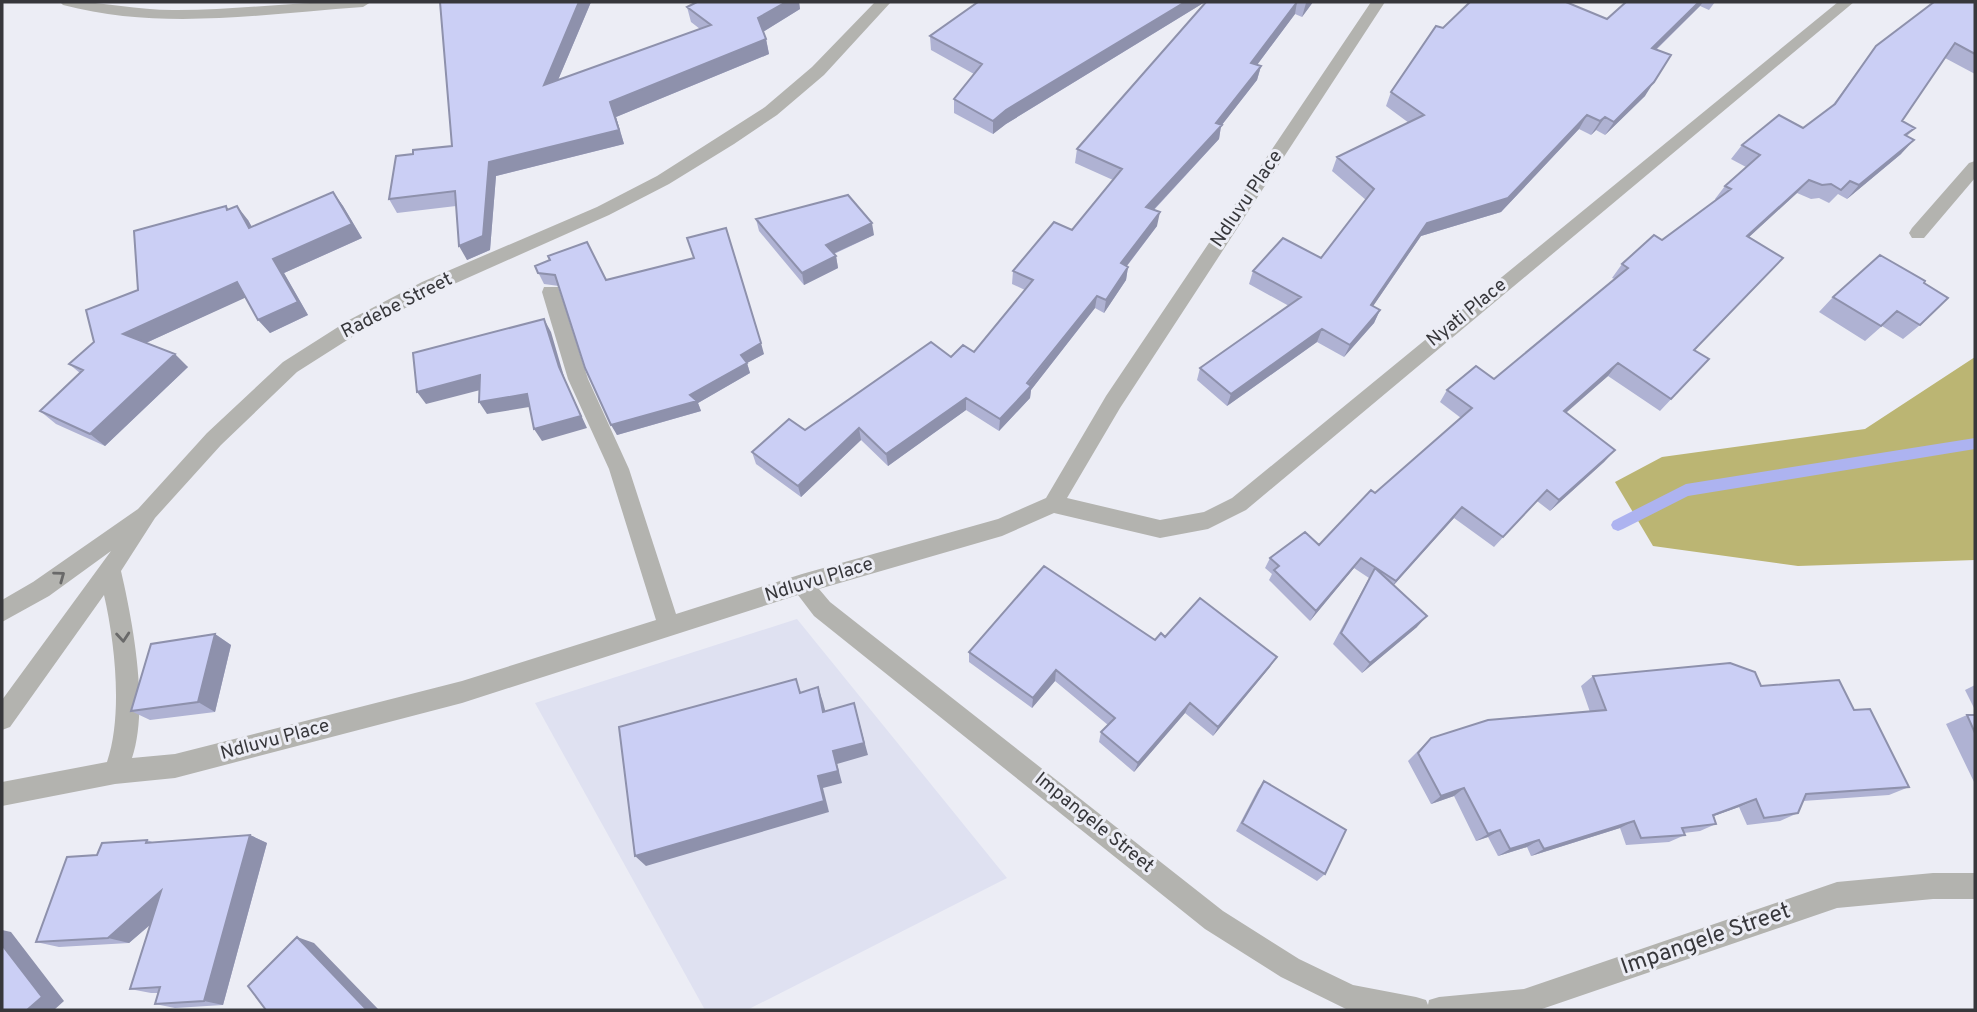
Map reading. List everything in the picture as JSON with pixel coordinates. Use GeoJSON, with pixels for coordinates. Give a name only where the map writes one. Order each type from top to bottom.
{"type":"FeatureCollection","features":[{"type":"Feature","properties":{"kind":"street"},"geometry":{"type":"LineString","coordinates":[[68,2],[129,14],[192,16],[363,2]]}},
{"type":"Feature","properties":{"kind":"street","name":"Radebe Street"},"geometry":{"type":"LineString","coordinates":[[2,719],[9,697],[110,570],[148,512],[214,439],[290,367],[356,325],[429,287],[603,211],[663,180],[729,140],[818,71],[883,2]]}},
{"type":"Feature","properties":{"kind":"street","name":"Ndluvu Place"},"geometry":{"type":"LineString","coordinates":[[2,794],[115,772],[175,766],[449,695],[802,584],[1002,527],[1053,504],[1113,402],[1378,2]]}},
{"type":"Feature","properties":{"kind":"street","name":"Nyati Place"},"geometry":{"type":"LineString","coordinates":[[1053,504],[1160,529],[1208,520],[1240,503],[1470,310],[1847,2]]}},
{"type":"Feature","properties":{"kind":"street"},"geometry":{"type":"LineString","coordinates":[[1918,233],[1975,167]]}},
{"type":"Feature","properties":{"kind":"street"},"geometry":{"type":"LineString","coordinates":[[551,292],[578,379],[619,469],[669,627]]}},
{"type":"Feature","properties":{"kind":"street"},"geometry":{"type":"LineString","coordinates":[[2,612],[41,589],[148,512]]}},
{"type":"Feature","properties":{"kind":"street"},"geometry":{"type":"LineString","coordinates":[[110,570],[122,625],[127,688],[126,741],[115,772]]}},
{"type":"Feature","properties":{"kind":"street","name":"Impangele Street"},"geometry":{"type":"LineString","coordinates":[[802,584],[821,609],[1214,920],[1290,968],[1351,998],[1416,1010]]}},
{"type":"Feature","properties":{"kind":"street","name":"Impangele Street"},"geometry":{"type":"LineString","coordinates":[[1439,1010],[1524,1002],[1837,895],[1933,886],[1975,886]]}},
{"type":"Feature","properties":{"kind":"shaded area"},"geometry":{"type":"Polygon","coordinates":[[[1975,357],[1975,560],[1798,566],[1653,546],[1615,482],[1662,457],[1865,429],[1975,357]]]}},
{"type":"Feature","properties":{"kind":"shaded area"},"geometry":{"type":"Polygon","coordinates":[[[797,619],[1007,878],[747,1010],[705,1010],[535,703],[797,619]]]}},
{"type":"Feature","properties":{"kind":"building"},"geometry":{"type":"Polygon","coordinates":[[[440,2],[579,2],[544,85],[711,25],[687,7],[697,2],[786,2],[758,18],[766,39],[610,102],[619,130],[489,162],[483,236],[459,246],[455,191],[389,199],[396,156],[413,154],[413,150],[452,146],[440,2]]]}},
{"type":"Feature","properties":{"kind":"building"},"geometry":{"type":"Polygon","coordinates":[[[978,2],[1185,2],[1006,110],[993,121],[954,99],[982,64],[930,36],[978,2]]]}},
{"type":"Feature","properties":{"kind":"building"},"geometry":{"type":"Polygon","coordinates":[[[1206,2],[1297,2],[1251,63],[1261,66],[1216,123],[1222,125],[1146,207],[1160,212],[1121,263],[1128,267],[1106,300],[1097,296],[1027,383],[1031,386],[1000,419],[966,398],[886,454],[859,428],[798,486],[752,452],[789,419],[805,430],[931,342],[951,357],[963,345],[974,352],[1033,280],[1013,271],[1054,222],[1072,230],[1122,169],[1077,149],[1206,2]]]}},
{"type":"Feature","properties":{"kind":"building"},"geometry":{"type":"Polygon","coordinates":[[[1470,2],[1566,2],[1607,19],[1626,2],[1699,2],[1652,48],[1671,55],[1654,82],[1614,122],[1605,117],[1600,121],[1587,115],[1508,198],[1427,223],[1371,305],[1380,310],[1350,345],[1322,329],[1231,394],[1200,368],[1301,297],[1253,271],[1283,238],[1321,258],[1374,189],[1337,157],[1424,115],[1391,92],[1436,26],[1443,28],[1470,2]]]}},
{"type":"Feature","properties":{"kind":"building"},"geometry":{"type":"Polygon","coordinates":[[[1934,2],[1975,2],[1975,54],[1955,43],[1902,121],[1915,128],[1905,135],[1914,140],[1859,185],[1850,181],[1841,190],[1831,184],[1822,185],[1809,180],[1747,236],[1783,258],[1694,350],[1709,359],[1671,399],[1618,363],[1564,411],[1615,450],[1559,500],[1547,490],[1503,537],[1462,507],[1396,581],[1361,558],[1316,611],[1274,570],[1279,566],[1270,558],[1305,532],[1319,545],[1371,490],[1375,493],[1472,408],[1447,390],[1476,366],[1494,379],[1628,268],[1622,264],[1654,235],[1662,240],[1731,189],[1725,186],[1760,155],[1742,145],[1779,115],[1803,128],[1835,104],[1876,46],[1934,2]]]}},
{"type":"Feature","properties":{"kind":"building"},"geometry":{"type":"Polygon","coordinates":[[[333,192],[352,224],[273,259],[298,302],[258,320],[237,282],[123,334],[175,354],[90,434],[40,411],[83,370],[69,364],[94,342],[86,310],[138,290],[134,231],[226,206],[227,210],[237,206],[249,228],[333,192]]]}},
{"type":"Feature","properties":{"kind":"building"},"geometry":{"type":"Polygon","coordinates":[[[848,195],[872,223],[826,245],[836,256],[802,273],[756,219],[848,195]]]}},
{"type":"Feature","properties":{"kind":"building"},"geometry":{"type":"Polygon","coordinates":[[[726,228],[761,343],[741,355],[747,363],[690,395],[697,401],[611,425],[585,368],[555,275],[538,273],[535,266],[550,260],[548,256],[587,242],[606,280],[694,258],[687,238],[726,228]]]}},
{"type":"Feature","properties":{"kind":"building"},"geometry":{"type":"Polygon","coordinates":[[[1880,255],[1948,298],[1920,325],[1897,311],[1881,326],[1833,297],[1880,255]]]}},
{"type":"Feature","properties":{"kind":"building"},"geometry":{"type":"Polygon","coordinates":[[[544,319],[559,367],[581,416],[534,429],[527,394],[479,402],[480,375],[417,392],[413,353],[544,319]]]}},
{"type":"Feature","properties":{"kind":"building"},"geometry":{"type":"Polygon","coordinates":[[[1044,566],[1155,640],[1161,633],[1165,637],[1200,598],[1277,657],[1218,727],[1190,703],[1138,763],[1101,732],[1115,718],[1056,670],[1033,698],[969,652],[1044,566]]]}},
{"type":"Feature","properties":{"kind":"building"},"geometry":{"type":"Polygon","coordinates":[[[1375,568],[1427,616],[1370,663],[1341,633],[1375,568]]]}},
{"type":"Feature","properties":{"kind":"building"},"geometry":{"type":"Polygon","coordinates":[[[215,634],[198,702],[131,711],[151,644],[215,634]]]}},
{"type":"Feature","properties":{"kind":"building"},"geometry":{"type":"Polygon","coordinates":[[[1730,663],[1755,672],[1761,686],[1839,680],[1854,710],[1870,709],[1909,787],[1806,794],[1798,813],[1764,818],[1756,799],[1713,815],[1716,824],[1682,828],[1685,835],[1641,838],[1634,821],[1544,849],[1539,840],[1510,849],[1500,830],[1488,834],[1464,788],[1441,796],[1418,753],[1431,738],[1488,720],[1606,710],[1593,676],[1730,663]]]}},
{"type":"Feature","properties":{"kind":"building"},"geometry":{"type":"Polygon","coordinates":[[[796,679],[800,693],[818,687],[823,712],[854,703],[864,743],[833,751],[838,771],[818,776],[824,801],[635,856],[619,727],[796,679]]]}},
{"type":"Feature","properties":{"kind":"building"},"geometry":{"type":"Polygon","coordinates":[[[1967,715],[1975,715],[1975,733],[1967,715]]]}},
{"type":"Feature","properties":{"kind":"building"},"geometry":{"type":"Polygon","coordinates":[[[1264,781],[1346,830],[1325,874],[1242,823],[1264,781]]]}},
{"type":"Feature","properties":{"kind":"building"},"geometry":{"type":"Polygon","coordinates":[[[250,835],[204,1001],[155,1004],[160,987],[130,989],[161,891],[108,938],[36,942],[67,857],[97,855],[102,843],[147,840],[146,843],[250,835]]]}},
{"type":"Feature","properties":{"kind":"building"},"geometry":{"type":"Polygon","coordinates":[[[297,937],[367,1010],[266,1010],[248,986],[297,937]]]}},
{"type":"Feature","properties":{"kind":"building"},"geometry":{"type":"Polygon","coordinates":[[[2,945],[42,997],[27,1010],[2,1010],[2,945]]]}},
{"type":"Feature","properties":{"kind":"waterway"},"geometry":{"type":"LineString","coordinates":[[1618,525],[1686,490],[1975,443]]}}]}
